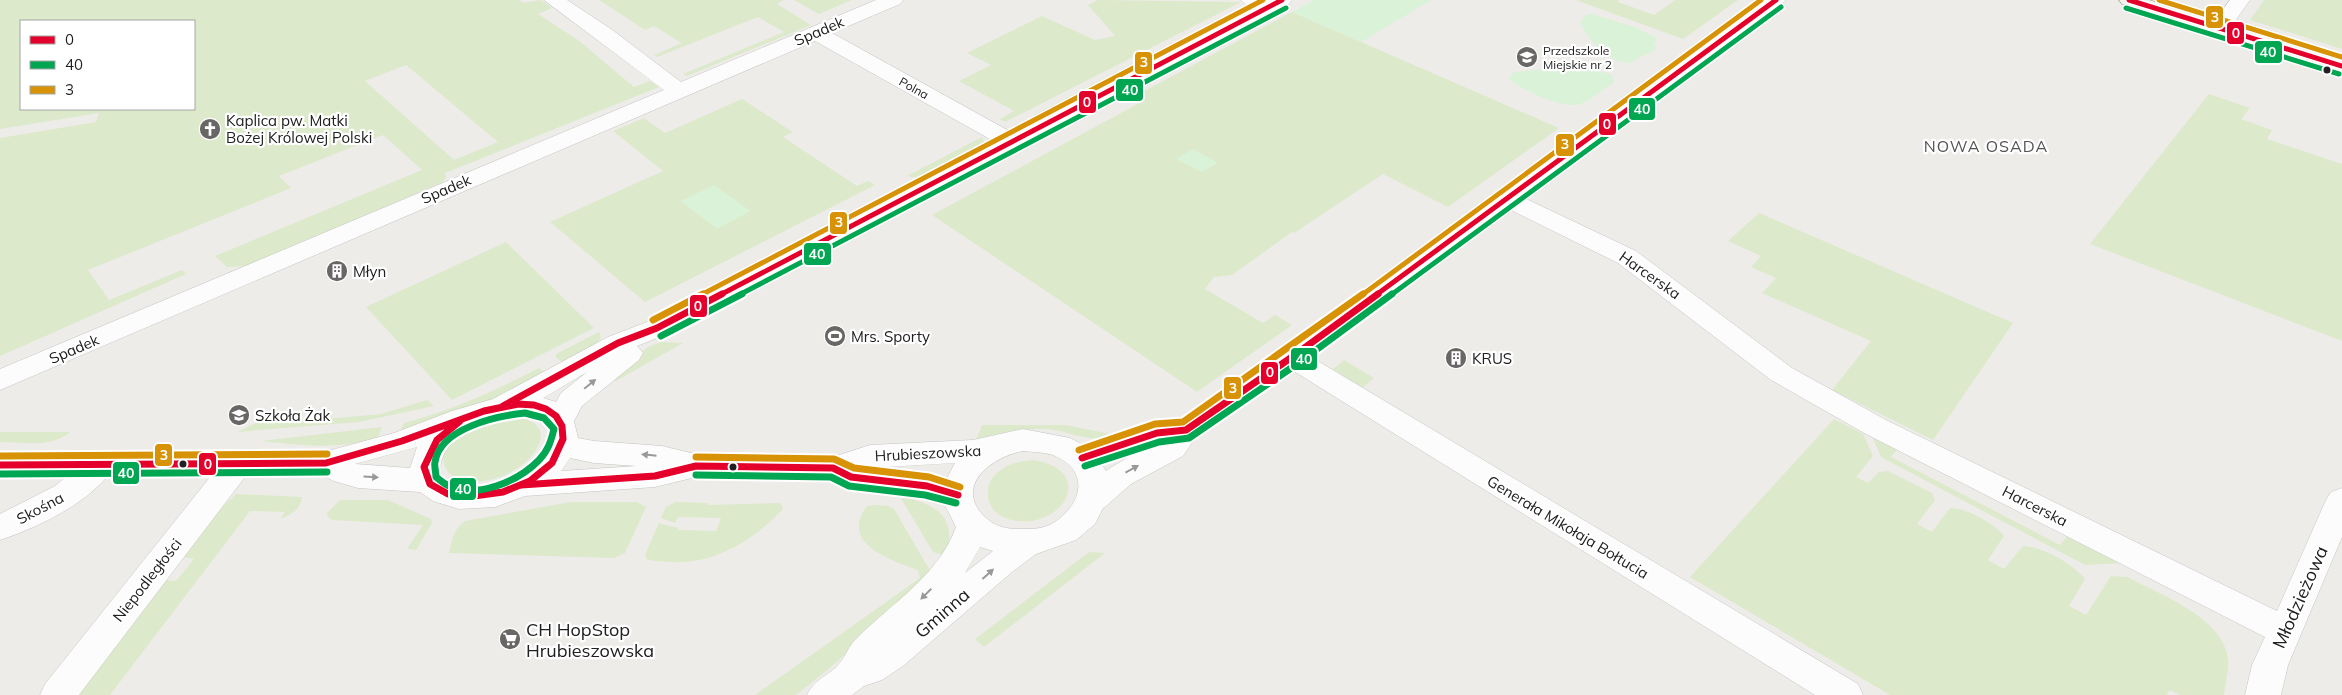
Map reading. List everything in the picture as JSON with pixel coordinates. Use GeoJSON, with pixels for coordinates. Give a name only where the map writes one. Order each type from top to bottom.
{"type":"FeatureCollection","features":[{"type":"Feature","properties":{"kind":"main road"},"geometry":{"type":"LineString","coordinates":[[2129,0],[2342,66]]}},
{"type":"Feature","properties":{"kind":"street"},"geometry":{"type":"LineString","coordinates":[[554,0],[604,33],[679,91]]}},
{"type":"Feature","properties":{"kind":"street","name":"Spadek"},"geometry":{"type":"LineString","coordinates":[[0,380],[893,0]]}},
{"type":"Feature","properties":{"kind":"street"},"geometry":{"type":"LineString","coordinates":[[1094,499],[1094,477],[1082,458],[1070,449],[1040,440],[1023,440],[991,449],[977,458],[967,469],[960,482],[958,495],[959,506],[972,526],[987,536],[1007,542],[1028,543],[1043,540],[1071,528],[1082,519],[1094,499],[1120,476],[1172,448],[1186,430],[1292,357],[1776,0]]}},
{"type":"Feature","properties":{"kind":"street"},"geometry":{"type":"LineString","coordinates":[[2220,28],[2240,0]]}},
{"type":"Feature","properties":{"kind":"street"},"geometry":{"type":"LineString","coordinates":[[503,406],[534,392],[625,340],[657,328],[1012,142],[1267,2]]}},
{"type":"Feature","properties":{"kind":"street","name":"Polna"},"geometry":{"type":"LineString","coordinates":[[816,33],[1012,142]]}},
{"type":"Feature","properties":{"kind":"street","name":"Harcerska"},"geometry":{"type":"LineString","coordinates":[[1506,198],[1627,257],[1784,374],[1876,427],[2285,631]]}},
{"type":"Feature","properties":{"kind":"street"},"geometry":{"type":"LineString","coordinates":[[460,421],[436,441],[428,455],[425,468],[428,481],[436,489],[449,496],[465,498],[484,497],[521,485],[539,474],[552,461],[571,400],[657,328]]}},
{"type":"Feature","properties":{"kind":"street","name":"Generała Mikołaja Bołtucia"},"geometry":{"type":"LineString","coordinates":[[1292,357],[1318,375],[1845,695]]}},
{"type":"Feature","properties":{"kind":"street"},"geometry":{"type":"LineString","coordinates":[[0,465],[327,464],[346,456],[417,437],[489,408],[526,404],[541,407],[552,413],[561,432]]}},
{"type":"Feature","properties":{"kind":"street"},"geometry":{"type":"LineString","coordinates":[[1082,458],[1157,433],[1186,430]]}},
{"type":"Feature","properties":{"kind":"street","name":"Hrubieszowska"},"geometry":{"type":"LineString","coordinates":[[561,432],[581,450],[674,458],[696,466]]}},
{"type":"Feature","properties":{"kind":"street","name":"Hrubieszowska"},"geometry":{"type":"LineString","coordinates":[[521,485],[655,476],[696,466],[837,468],[866,456],[942,454],[991,449]]}},
{"type":"Feature","properties":{"kind":"street"},"geometry":{"type":"LineString","coordinates":[[327,464],[329,468],[344,475],[428,481]]}},
{"type":"Feature","properties":{"kind":"street","name":"Skośna"},"geometry":{"type":"LineString","coordinates":[[0,528],[68,493],[89,478],[100,465]]}},
{"type":"Feature","properties":{"kind":"street","name":"Niepodległości"},"geometry":{"type":"LineString","coordinates":[[58,695],[237,465]]}},
{"type":"Feature","properties":{"kind":"street","name":"Hrubieszowska"},"geometry":{"type":"LineString","coordinates":[[837,468],[851,477],[927,486],[958,495]]}},
{"type":"Feature","properties":{"kind":"street","name":"Młodzieżowa"},"geometry":{"type":"LineString","coordinates":[[2263,695],[2270,665],[2342,500]]}},
{"type":"Feature","properties":{"kind":"street","name":"Gminna"},"geometry":{"type":"LineString","coordinates":[[838,685],[858,660],[918,603],[956,563],[965,548],[972,526]]}},
{"type":"Feature","properties":{"kind":"street","name":"Gminna"},"geometry":{"type":"LineString","coordinates":[[838,685],[891,656],[1000,563],[1028,543]]}},
{"type":"Feature","properties":{"kind":"green space"},"geometry":{"type":"Polygon","coordinates":[[[0,0],[519,0],[524,3],[540,0],[552,8],[538,14],[578,40],[634,87],[650,81],[659,87],[445,173],[446,178],[441,183],[246,266],[227,267],[215,256],[422,170],[383,135],[279,176],[291,188],[88,270],[109,300],[182,270],[186,274],[0,356],[0,138],[96,122],[99,113],[0,129],[0,0]],[[406,65],[365,81],[454,160],[498,142],[406,65]]]}},
{"type":"Feature","properties":{"kind":"green space"},"geometry":{"type":"Polygon","coordinates":[[[599,0],[784,0],[777,4],[811,25],[687,76],[683,74],[784,32],[758,17],[657,57],[654,55],[682,43],[654,26],[645,30],[599,0]]]}},
{"type":"Feature","properties":{"kind":"green space"},"geometry":{"type":"Polygon","coordinates":[[[794,0],[852,0],[819,14],[794,0]]]}},
{"type":"Feature","properties":{"kind":"green space"},"geometry":{"type":"Polygon","coordinates":[[[1098,0],[1241,2],[1005,122],[1000,119],[1014,111],[959,81],[991,65],[967,53],[1042,16],[1095,40],[1115,36],[1088,5],[1098,0]]]}},
{"type":"Feature","properties":{"kind":"green space"},"geometry":{"type":"Polygon","coordinates":[[[1314,0],[1431,0],[1361,42],[1292,12],[1314,0]]]}},
{"type":"Feature","properties":{"kind":"green space"},"geometry":{"type":"Polygon","coordinates":[[[1576,0],[1619,0],[1618,2],[1654,15],[1675,0],[1738,0],[1683,39],[1576,0]]]}},
{"type":"Feature","properties":{"kind":"green space"},"geometry":{"type":"Polygon","coordinates":[[[2264,0],[2342,0],[2342,49],[2250,20],[2264,0]]]}},
{"type":"Feature","properties":{"kind":"green space"},"geometry":{"type":"Polygon","coordinates":[[[1292,12],[1559,128],[1448,207],[1383,174],[1294,233],[1292,232],[1232,275],[1214,277],[1205,289],[1263,323],[1275,315],[1292,325],[1197,392],[932,215],[1145,100],[1137,95],[1292,12]]]}},
{"type":"Feature","properties":{"kind":"green space"},"geometry":{"type":"Polygon","coordinates":[[[1592,14],[1638,28],[1657,39],[1654,45],[1657,48],[1631,63],[1615,59],[1595,44],[1580,23],[1585,15],[1592,14]]]}},
{"type":"Feature","properties":{"kind":"green space"},"geometry":{"type":"Polygon","coordinates":[[[1222,17],[1228,20],[1040,118],[1034,115],[1222,17]]]}},
{"type":"Feature","properties":{"kind":"green space"},"geometry":{"type":"Polygon","coordinates":[[[1569,67],[1607,73],[1612,75],[1614,83],[1585,102],[1573,105],[1554,102],[1524,89],[1510,80],[1510,75],[1515,72],[1569,67]]]}},
{"type":"Feature","properties":{"kind":"green space"},"geometry":{"type":"Polygon","coordinates":[[[2209,94],[2250,108],[2241,119],[2272,130],[2267,139],[2342,164],[2342,341],[2090,244],[2209,94]]]}},
{"type":"Feature","properties":{"kind":"green space"},"geometry":{"type":"Polygon","coordinates":[[[742,99],[793,132],[783,137],[857,186],[868,181],[875,185],[645,302],[550,222],[663,171],[613,131],[644,118],[665,133],[742,99]]]}},
{"type":"Feature","properties":{"kind":"green space"},"geometry":{"type":"Polygon","coordinates":[[[982,137],[985,144],[980,149],[922,179],[907,176],[982,137]]]}},
{"type":"Feature","properties":{"kind":"green space"},"geometry":{"type":"Polygon","coordinates":[[[1193,149],[1218,163],[1202,172],[1176,159],[1193,149]]]}},
{"type":"Feature","properties":{"kind":"green space"},"geometry":{"type":"Polygon","coordinates":[[[714,185],[751,211],[717,229],[680,201],[714,185]]]}},
{"type":"Feature","properties":{"kind":"green space"},"geometry":{"type":"Polygon","coordinates":[[[1759,213],[2013,323],[1933,440],[1832,390],[1871,341],[1762,293],[1776,278],[1751,267],[1761,256],[1728,241],[1759,213]]]}},
{"type":"Feature","properties":{"kind":"green space"},"geometry":{"type":"Polygon","coordinates":[[[506,242],[594,328],[452,400],[366,307],[506,242]]]}},
{"type":"Feature","properties":{"kind":"green space"},"geometry":{"type":"Polygon","coordinates":[[[599,332],[601,336],[598,344],[566,365],[556,357],[556,354],[599,332]]]}},
{"type":"Feature","properties":{"kind":"green space"},"geometry":{"type":"Polygon","coordinates":[[[661,342],[683,343],[616,381],[607,380],[648,347],[661,342]]]}},
{"type":"Feature","properties":{"kind":"green space"},"geometry":{"type":"Polygon","coordinates":[[[1344,360],[1374,378],[1362,388],[1333,369],[1344,360]]]}},
{"type":"Feature","properties":{"kind":"green space"},"geometry":{"type":"Polygon","coordinates":[[[539,368],[549,376],[512,392],[399,434],[404,423],[473,399],[539,368]]]}},
{"type":"Feature","properties":{"kind":"green space"},"geometry":{"type":"Polygon","coordinates":[[[427,400],[434,406],[359,422],[237,432],[283,410],[293,422],[381,414],[427,400]]]}},
{"type":"Feature","properties":{"kind":"green space"},"geometry":{"type":"Polygon","coordinates":[[[502,417],[525,419],[538,427],[541,438],[536,450],[525,463],[509,473],[490,480],[469,481],[450,474],[444,462],[445,452],[451,443],[471,429],[502,417]]]}},
{"type":"Feature","properties":{"kind":"green space"},"geometry":{"type":"Polygon","coordinates":[[[1834,419],[1863,434],[1873,456],[1856,477],[1868,483],[1879,472],[1888,471],[1932,493],[1935,500],[1917,524],[1932,532],[1950,508],[1956,508],[1971,513],[1994,526],[2004,536],[1988,560],[2004,569],[2023,546],[2039,549],[2073,567],[2085,579],[2069,606],[2086,615],[2111,576],[2127,577],[2188,609],[2215,632],[2224,645],[2228,664],[2224,695],[2180,695],[2169,690],[2167,695],[1890,695],[1690,577],[1834,419]]]}},
{"type":"Feature","properties":{"kind":"green space"},"geometry":{"type":"Polygon","coordinates":[[[982,425],[1066,425],[1120,436],[1092,439],[1048,429],[1028,429],[1009,432],[972,444],[977,438],[982,425]]]}},
{"type":"Feature","properties":{"kind":"green space"},"geometry":{"type":"Polygon","coordinates":[[[382,427],[377,439],[346,444],[305,445],[261,441],[382,427]]]}},
{"type":"Feature","properties":{"kind":"green space"},"geometry":{"type":"Polygon","coordinates":[[[0,432],[70,432],[55,440],[28,443],[0,442],[0,432]]]}},
{"type":"Feature","properties":{"kind":"green space"},"geometry":{"type":"Polygon","coordinates":[[[1872,436],[1899,447],[1891,457],[2060,545],[2068,535],[2121,563],[2085,565],[1881,457],[1872,436]]]}},
{"type":"Feature","properties":{"kind":"green space"},"geometry":{"type":"Polygon","coordinates":[[[1034,460],[1054,467],[1065,477],[1068,489],[1064,501],[1055,511],[1041,519],[1024,521],[1005,518],[998,514],[993,509],[988,497],[988,490],[993,477],[1010,465],[1034,460]]]}},
{"type":"Feature","properties":{"kind":"green space"},"geometry":{"type":"Polygon","coordinates":[[[236,494],[302,497],[295,511],[280,519],[285,512],[250,511],[110,695],[76,695],[165,580],[176,581],[194,559],[182,557],[219,510],[236,494]]]}},
{"type":"Feature","properties":{"kind":"green space"},"geometry":{"type":"Polygon","coordinates":[[[904,497],[926,504],[942,515],[947,523],[949,532],[946,556],[933,552],[901,498],[904,497]]]}},
{"type":"Feature","properties":{"kind":"green space"},"geometry":{"type":"Polygon","coordinates":[[[340,500],[388,500],[431,519],[432,523],[416,550],[407,549],[423,525],[332,520],[328,517],[327,513],[340,500]]]}},
{"type":"Feature","properties":{"kind":"green space"},"geometry":{"type":"Polygon","coordinates":[[[571,502],[637,502],[646,507],[625,553],[614,558],[449,553],[456,531],[465,521],[571,502]]]}},
{"type":"Feature","properties":{"kind":"green space"},"geometry":{"type":"Polygon","coordinates":[[[676,502],[708,503],[708,505],[781,503],[783,509],[759,531],[717,555],[686,562],[653,561],[647,559],[645,555],[659,523],[678,528],[678,530],[716,531],[721,518],[678,517],[675,523],[661,518],[666,507],[676,502]]]}},
{"type":"Feature","properties":{"kind":"green space"},"geometry":{"type":"Polygon","coordinates":[[[867,506],[888,506],[894,509],[929,569],[933,572],[830,668],[796,695],[755,695],[920,578],[918,570],[882,555],[863,540],[859,530],[860,519],[867,506]]]}},
{"type":"Feature","properties":{"kind":"green space"},"geometry":{"type":"Polygon","coordinates":[[[1089,552],[1105,553],[984,647],[975,639],[1089,552]]]}},
{"type":"Feature","properties":{"kind":"transit line","name":"3"},"geometry":{"type":"LineString","coordinates":[[653,320],[1263,0]]}},
{"type":"Feature","properties":{"kind":"transit line","name":"0"},"geometry":{"type":"LineString","coordinates":[[503,406],[618,343],[657,328],[1282,0]]}},
{"type":"Feature","properties":{"kind":"transit line","name":"3"},"geometry":{"type":"LineString","coordinates":[[1079,450],[1155,424],[1183,422],[1287,350],[1761,0]]}},
{"type":"Feature","properties":{"kind":"transit line","name":"0"},"geometry":{"type":"LineString","coordinates":[[1082,458],[1157,433],[1186,430],[1206,417],[1292,357],[1776,0]]}},
{"type":"Feature","properties":{"kind":"transit line","name":"0"},"geometry":{"type":"LineString","coordinates":[[2129,0],[2342,66]]}},
{"type":"Feature","properties":{"kind":"transit line","name":"3"},"geometry":{"type":"LineString","coordinates":[[2159,0],[2342,57]]}},
{"type":"Feature","properties":{"kind":"transit line","name":"40"},"geometry":{"type":"LineString","coordinates":[[1085,466],[1159,442],[1189,438],[1211,424],[1297,364],[1781,7]]}},
{"type":"Feature","properties":{"kind":"transit line","name":"40"},"geometry":{"type":"LineString","coordinates":[[661,336],[1286,8]]}},
{"type":"Feature","properties":{"kind":"transit line","name":"40"},"geometry":{"type":"LineString","coordinates":[[2126,8],[2339,74]]}},
{"type":"Feature","properties":{"kind":"transit line","name":"0"},"geometry":{"type":"LineString","coordinates":[[0,465],[326,463],[402,441],[467,416],[501,406],[518,404],[540,406],[551,412],[562,426],[563,439],[552,463],[530,481],[503,492],[474,496],[448,494],[430,484],[424,467],[437,440],[460,421]]}},
{"type":"Feature","properties":{"kind":"transit line","name":"40"},"geometry":{"type":"LineString","coordinates":[[525,413],[544,418],[554,429],[550,445],[540,460],[525,472],[506,482],[487,488],[467,490],[450,486],[436,477],[435,462],[440,449],[450,438],[480,423],[525,413]]}},
{"type":"Feature","properties":{"kind":"transit line","name":"3"},"geometry":{"type":"LineString","coordinates":[[0,456],[327,454]]}},
{"type":"Feature","properties":{"kind":"transit line","name":"3"},"geometry":{"type":"LineString","coordinates":[[696,457],[834,459],[854,468],[929,477],[960,487]]}},
{"type":"Feature","properties":{"kind":"transit line","name":"0"},"geometry":{"type":"LineString","coordinates":[[521,485],[655,476],[696,466],[833,468],[851,477],[927,486],[958,495]]}},
{"type":"Feature","properties":{"kind":"transit line","name":"40"},"geometry":{"type":"LineString","coordinates":[[0,474],[327,472]]}},
{"type":"Feature","properties":{"kind":"transit line","name":"40"},"geometry":{"type":"LineString","coordinates":[[696,475],[831,477],[849,486],[925,495],[956,503]]}},
{"type":"Feature","properties":{"kind":"place","name":"Przedszkole Miejskie nr 2"},"geometry":{"type":"Point","coordinates":[1527,57]}},
{"type":"Feature","properties":{"kind":"place","name":"Kaplica pw. Matki Bożej Królowej Polski"},"geometry":{"type":"Point","coordinates":[210,129]}},
{"type":"Feature","properties":{"kind":"place","name":"Młyn"},"geometry":{"type":"Point","coordinates":[337,271]}},
{"type":"Feature","properties":{"kind":"place","name":"Mrs. Sporty"},"geometry":{"type":"Point","coordinates":[835,336]}},
{"type":"Feature","properties":{"kind":"place","name":"KRUS"},"geometry":{"type":"Point","coordinates":[1456,358]}},
{"type":"Feature","properties":{"kind":"place","name":"Szkoła Żak"},"geometry":{"type":"Point","coordinates":[239,415]}},
{"type":"Feature","properties":{"kind":"place","name":"CH HopStop Hrubieszowska"},"geometry":{"type":"Point","coordinates":[510,639]}},
{"type":"Feature","properties":{"kind":"district","name":"NOWA OSADA"},"geometry":{"type":"Point","coordinates":[1986,146]}}]}
